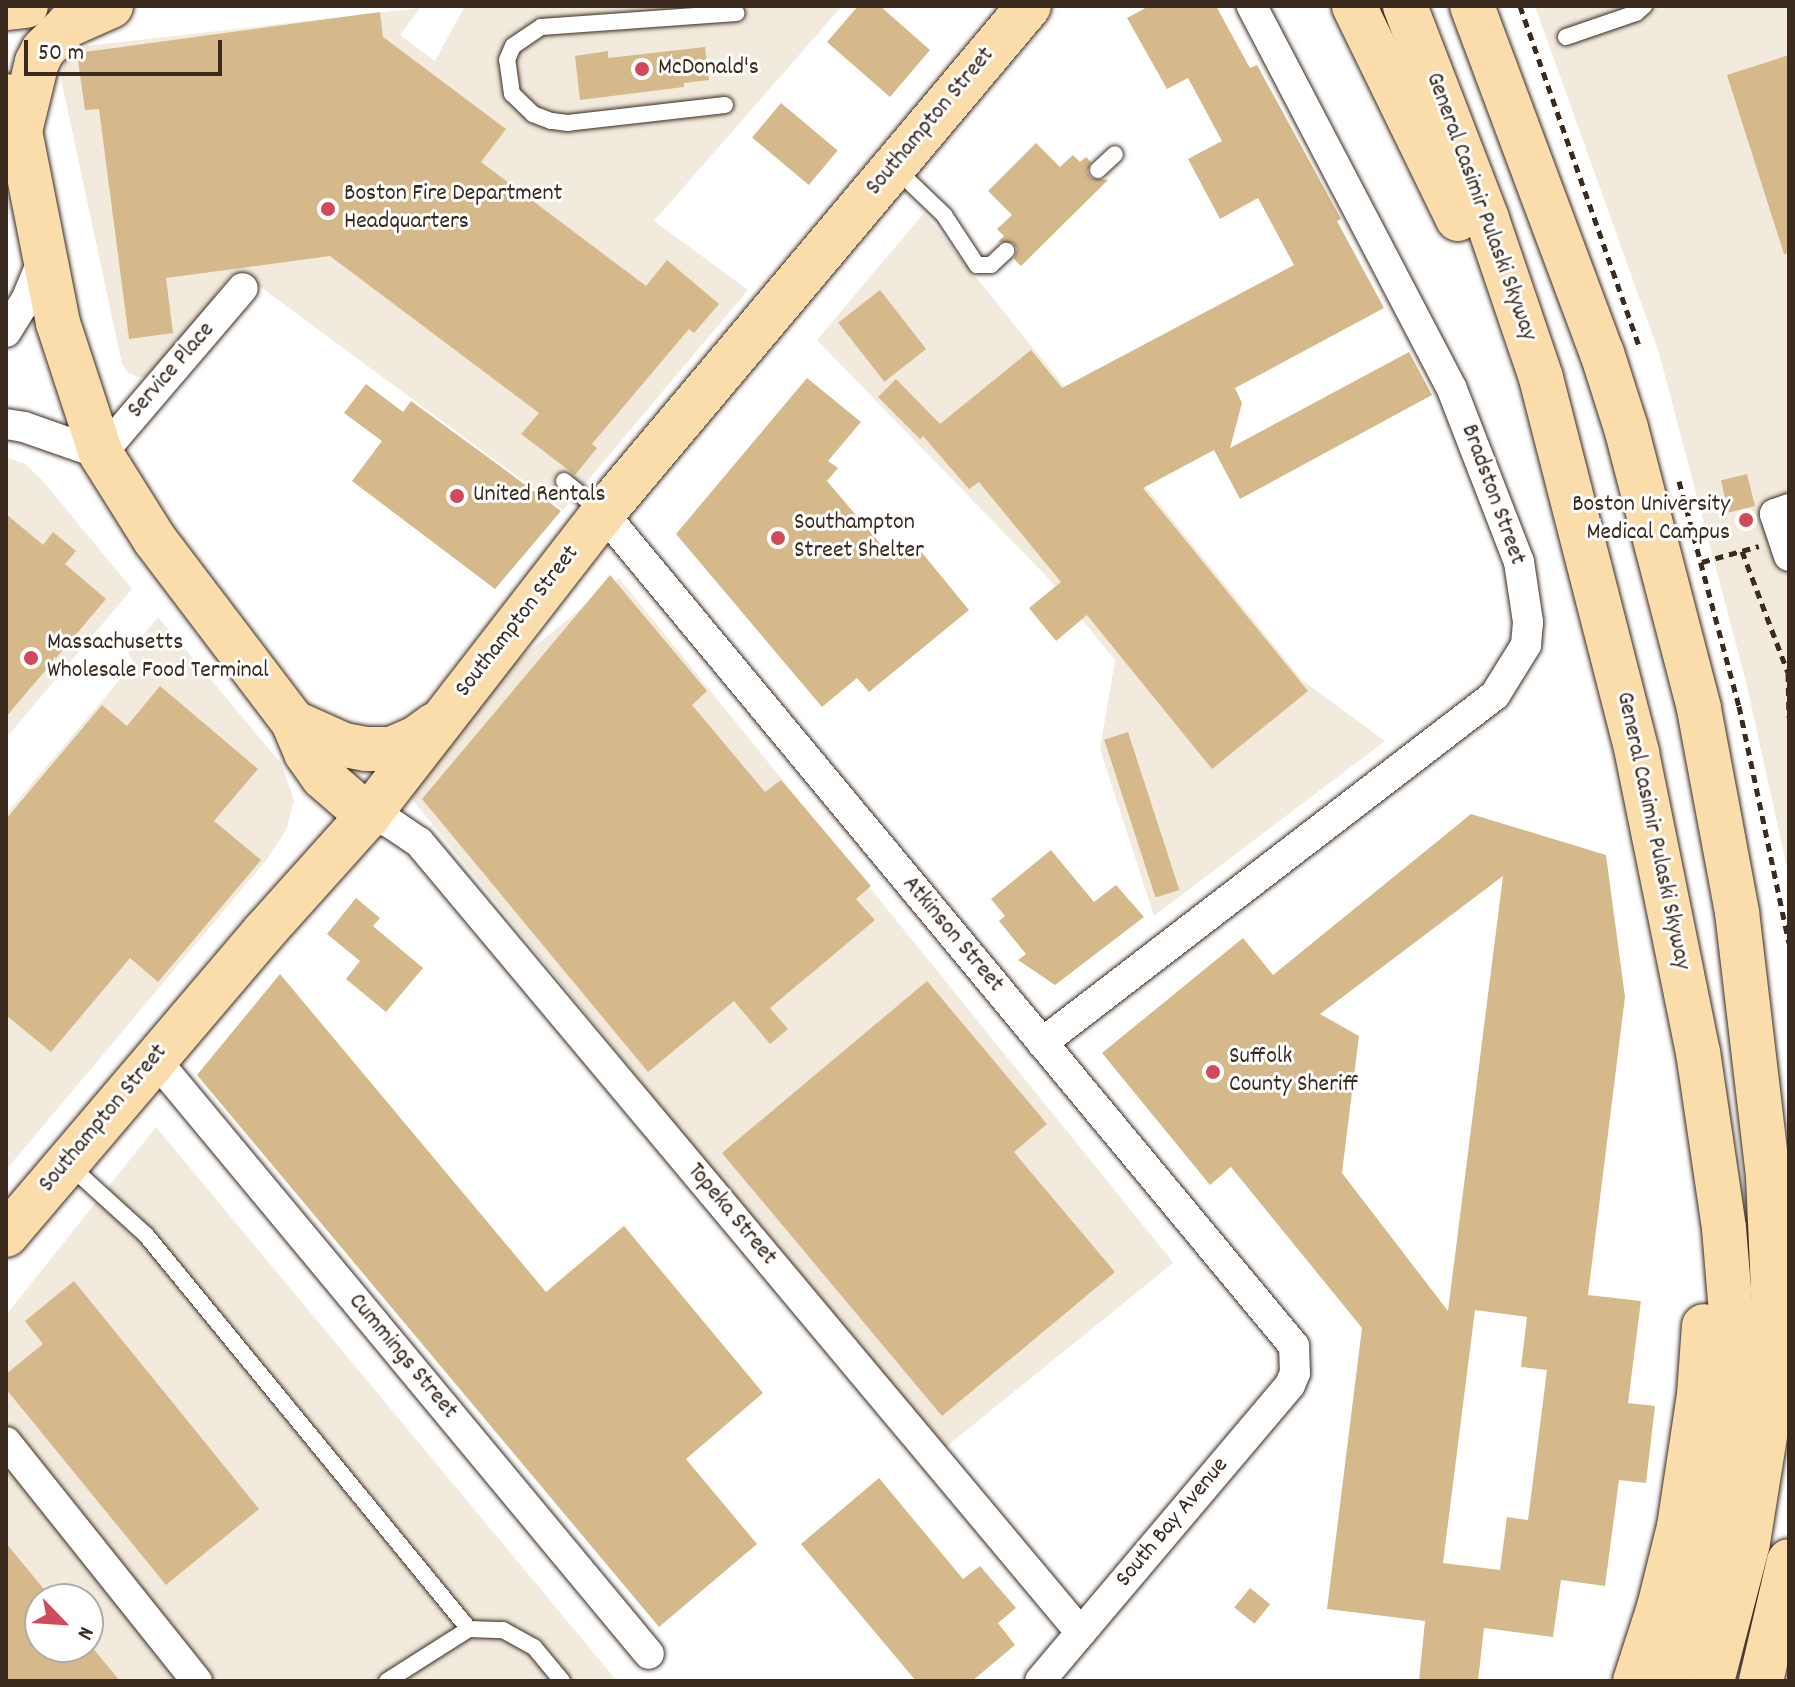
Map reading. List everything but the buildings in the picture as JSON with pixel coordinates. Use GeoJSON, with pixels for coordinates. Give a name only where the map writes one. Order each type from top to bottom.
{"type":"FeatureCollection","features":[{"type":"Feature","properties":{"kind":"main road"},"geometry":{"type":"LineString","coordinates":[[6,8],[26,6]]}},
{"type":"Feature","properties":{"kind":"main road"},"geometry":{"type":"LineString","coordinates":[[111,6],[68,25],[43,50],[13,113],[58,323],[101,454],[155,540],[293,722],[306,753],[323,777],[368,816]]}},
{"type":"Feature","properties":{"kind":"main road","name":"Southampton Street"},"geometry":{"type":"LineString","coordinates":[[6,1235],[368,816],[603,513],[1029,6]]}},
{"type":"Feature","properties":{"kind":"main road"},"geometry":{"type":"LineString","coordinates":[[1354,6],[1470,243],[1532,349]]}},
{"type":"Feature","properties":{"kind":"main road","name":"General Casimir Pulaski Skyway"},"geometry":{"type":"LineString","coordinates":[[1405,6],[1487,219],[1532,349],[1570,481],[1637,753],[1698,1052],[1730,1282],[1733,1337],[1730,1401],[1713,1544],[1703,1593],[1676,1681]]}},
{"type":"Feature","properties":{"kind":"main road"},"geometry":{"type":"LineString","coordinates":[[1472,6],[1602,353],[1635,459],[1699,709],[1734,897],[1748,996],[1772,1232],[1772,1354],[1766,1430],[1748,1543],[1712,1681]]}},
{"type":"Feature","properties":{"kind":"main road"},"geometry":{"type":"LineString","coordinates":[[293,722],[344,745],[391,749],[415,739],[445,717]]}},
{"type":"Feature","properties":{"kind":"main road"},"geometry":{"type":"LineString","coordinates":[[1748,996],[1780,1109],[1789,1162]]}},
{"type":"Feature","properties":{"kind":"main road"},"geometry":{"type":"LineString","coordinates":[[1635,1681],[1673,1553],[1694,1436],[1703,1358],[1701,1237],[1713,1145]]}},
{"type":"Feature","properties":{"kind":"main road"},"geometry":{"type":"LineString","coordinates":[[1761,1681],[1789,1561]]}},
{"type":"Feature","properties":{"kind":"street","name":"Bradston Street"},"geometry":{"type":"LineString","coordinates":[[1042,1043],[1495,695],[1526,645],[1528,622],[1519,562],[1452,389],[1252,6]]}},
{"type":"Feature","properties":{"kind":"street"},"geometry":{"type":"LineString","coordinates":[[6,332],[27,298],[45,255]]}},
{"type":"Feature","properties":{"kind":"street","name":"Service Place"},"geometry":{"type":"LineString","coordinates":[[101,454],[243,288]]}},
{"type":"Feature","properties":{"kind":"street"},"geometry":{"type":"LineString","coordinates":[[6,424],[24,427],[101,454]]}},
{"type":"Feature","properties":{"kind":"street"},"geometry":{"type":"LineString","coordinates":[[1777,550],[1782,511]]}},
{"type":"Feature","properties":{"kind":"street","name":"Atkinson Street"},"geometry":{"type":"LineString","coordinates":[[603,513],[1287,1336],[1296,1359]]}},
{"type":"Feature","properties":{"kind":"street","name":"Topeka Street"},"geometry":{"type":"LineString","coordinates":[[368,816],[389,822],[419,842],[1081,1633]]}},
{"type":"Feature","properties":{"kind":"street","name":"Cummings Street"},"geometry":{"type":"LineString","coordinates":[[155,1059],[649,1654]]}},
{"type":"Feature","properties":{"kind":"street","name":"South Bay Avenue"},"geometry":{"type":"LineString","coordinates":[[1040,1681],[1290,1385],[1296,1359]]}},
{"type":"Feature","properties":{"kind":"street"},"geometry":{"type":"LineString","coordinates":[[6,1442],[197,1681]]}},
{"type":"Feature","properties":{"kind":"lane"},"geometry":{"type":"LineString","coordinates":[[1566,37],[1636,13],[1644,6]]}},
{"type":"Feature","properties":{"kind":"lane"},"geometry":{"type":"LineString","coordinates":[[725,105],[568,123],[551,121],[533,114],[512,94],[507,60],[513,46],[541,27],[737,13]]}},
{"type":"Feature","properties":{"kind":"lane"},"geometry":{"type":"LineString","coordinates":[[1098,170],[1115,154]]}},
{"type":"Feature","properties":{"kind":"lane"},"geometry":{"type":"LineString","coordinates":[[894,166],[944,215],[977,265],[991,265],[1006,251]]}},
{"type":"Feature","properties":{"kind":"lane"},"geometry":{"type":"LineString","coordinates":[[564,481],[603,513]]}},
{"type":"Feature","properties":{"kind":"lane"},"geometry":{"type":"LineString","coordinates":[[67,1163],[146,1235],[469,1629]]}},
{"type":"Feature","properties":{"kind":"lane"},"geometry":{"type":"LineString","coordinates":[[387,1681],[469,1629],[503,1630],[534,1647],[562,1681]]}},
{"type":"Feature","properties":{"kind":"path"},"geometry":{"type":"LineString","coordinates":[[1702,562],[1742,551],[1777,550]]}},
{"type":"Feature","properties":{"kind":"path"},"geometry":{"type":"LineString","coordinates":[[1742,551],[1788,673],[1789,717]]}},
{"type":"Feature","properties":{"kind":"shaded area"},"geometry":{"type":"Polygon","coordinates":[[[465,6],[842,6],[654,221],[748,290],[563,510],[244,275],[230,275],[162,369],[151,377],[128,373],[122,364],[61,79],[66,57],[86,46],[420,8],[400,35],[435,61],[465,6]]]}},
{"type":"Feature","properties":{"kind":"shaded area","name":"Boston University Medical Campus"},"geometry":{"type":"Polygon","coordinates":[[[1535,6],[1789,6],[1789,877],[1747,686],[1659,353],[1535,6]]]}},
{"type":"Feature","properties":{"kind":"shaded area"},"geometry":{"type":"Polygon","coordinates":[[[924,213],[1302,680],[1385,741],[1154,916],[1100,749],[1115,660],[1047,577],[817,340],[924,213]]]}},
{"type":"Feature","properties":{"kind":"shaded area"},"geometry":{"type":"Polygon","coordinates":[[[6,457],[25,464],[42,480],[132,589],[6,738],[6,457]]]}},
{"type":"Feature","properties":{"kind":"shaded area"},"geometry":{"type":"Polygon","coordinates":[[[619,578],[1173,1263],[940,1451],[386,767],[619,578]]]}},
{"type":"Feature","properties":{"kind":"shaded area"},"geometry":{"type":"Polygon","coordinates":[[[158,617],[281,763],[294,800],[287,828],[268,858],[6,1170],[6,814],[134,663],[128,653],[158,617]]]}},
{"type":"Feature","properties":{"kind":"shaded area"},"geometry":{"type":"Polygon","coordinates":[[[156,1127],[617,1681],[6,1681],[6,1315],[156,1127]]]}},
{"type":"Feature","properties":{"kind":"place","name":"McDonald's"},"geometry":{"type":"Point","coordinates":[642,69]}},
{"type":"Feature","properties":{"kind":"place","name":"Boston Fire Department Headquarters"},"geometry":{"type":"Point","coordinates":[328,209]}},
{"type":"Feature","properties":{"kind":"place","name":"United Rentals"},"geometry":{"type":"Point","coordinates":[457,496]}},
{"type":"Feature","properties":{"kind":"place","name":"Boston University Medical Campus"},"geometry":{"type":"Point","coordinates":[1746,520]}},
{"type":"Feature","properties":{"kind":"place","name":"Southampton Street Shelter"},"geometry":{"type":"Point","coordinates":[778,538]}},
{"type":"Feature","properties":{"kind":"place","name":"Massachusetts Wholesale Food Terminal"},"geometry":{"type":"Point","coordinates":[31,658]}},
{"type":"Feature","properties":{"kind":"place","name":"Suffolk County Sheriff"},"geometry":{"type":"Point","coordinates":[1213,1072]}}]}
